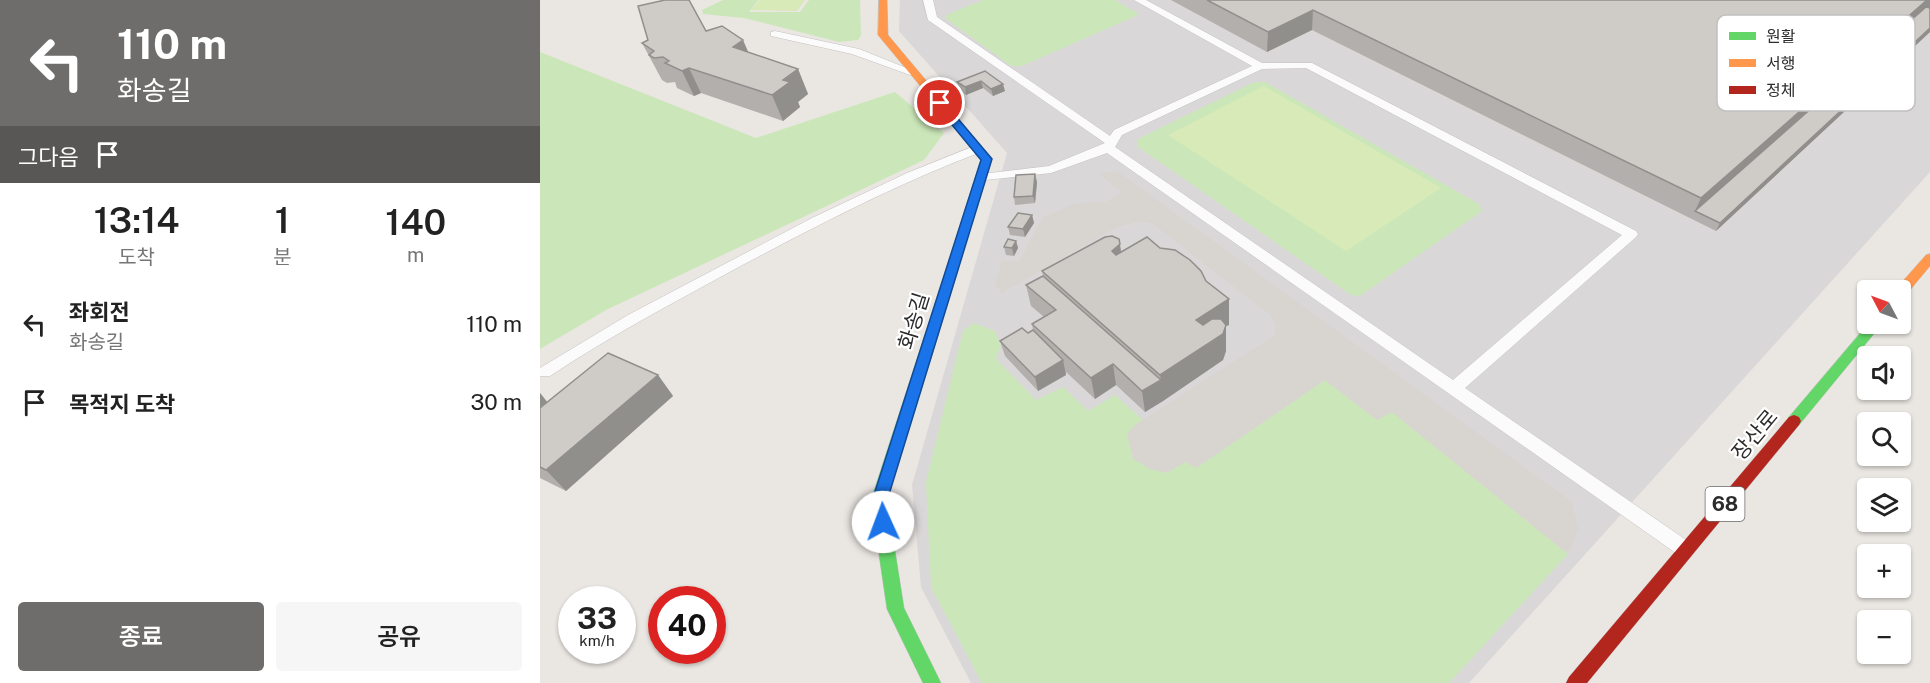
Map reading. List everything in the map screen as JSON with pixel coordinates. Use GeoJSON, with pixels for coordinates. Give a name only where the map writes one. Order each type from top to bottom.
{"type":"FeatureCollection","features":[{"type":"Feature","properties":{"kind":"street","name":"화송길"},"geometry":{"type":"LineString","coordinates":[[883,0],[883,35],[987,159],[879,501],[896,609],[932,683]]}},
{"type":"Feature","properties":{"kind":"street"},"geometry":{"type":"LineString","coordinates":[[1911,280],[1930,258]]}},
{"type":"Feature","properties":{"kind":"street","name":"장산로"},"geometry":{"type":"LineString","coordinates":[[1575,683],[1867,334]]}},
{"type":"Feature","properties":{"kind":"lane"},"geometry":{"type":"LineString","coordinates":[[928,0],[932,18],[1686,550]]}},
{"type":"Feature","properties":{"kind":"lane"},"geometry":{"type":"LineString","coordinates":[[1139,0],[1260,66]]}},
{"type":"Feature","properties":{"kind":"lane"},"geometry":{"type":"LineString","coordinates":[[775,34],[855,51],[914,73]]}},
{"type":"Feature","properties":{"kind":"lane"},"geometry":{"type":"LineString","coordinates":[[981,178],[1051,169],[1110,145],[1118,134],[1260,66],[1308,65],[1631,234],[1454,388]]}},
{"type":"Feature","properties":{"kind":"lane"},"geometry":{"type":"LineString","coordinates":[[545,372],[586,344],[839,208],[919,170],[977,148]]}},
{"type":"Feature","properties":{"kind":"shaded area"},"geometry":{"type":"Polygon","coordinates":[[[900,0],[1930,0],[1930,172],[1469,683],[971,683],[921,587],[912,485],[1007,153],[899,31],[900,0]]]}},
{"type":"Feature","properties":{"kind":"shaded area"},"geometry":{"type":"Polygon","coordinates":[[[1117,171],[1572,502],[1578,529],[1568,554],[1392,412],[1377,420],[1325,380],[1196,468],[1185,462],[1167,473],[1150,469],[1133,459],[1127,434],[1135,425],[1275,335],[1276,324],[1269,314],[1153,224],[1139,221],[1115,228],[1002,293],[995,284],[1002,261],[1019,262],[1042,218],[1071,205],[1104,203],[1122,192],[1099,174],[1117,171]]]}},
{"type":"Feature","properties":{"kind":"green space"},"geometry":{"type":"Polygon","coordinates":[[[723,0],[758,0],[749,12],[800,12],[809,0],[860,0],[861,35],[858,40],[839,42],[744,18],[703,14],[702,10],[723,0]]]}},
{"type":"Feature","properties":{"kind":"green space"},"geometry":{"type":"Polygon","coordinates":[[[759,0],[805,0],[797,11],[751,10],[759,0]]]}},
{"type":"Feature","properties":{"kind":"green space"},"geometry":{"type":"Polygon","coordinates":[[[983,0],[1115,0],[1138,15],[1022,66],[1011,66],[945,18],[948,14],[983,0]]]}},
{"type":"Feature","properties":{"kind":"green space"},"geometry":{"type":"Polygon","coordinates":[[[540,52],[756,138],[895,92],[944,133],[924,160],[606,310],[540,349],[540,52]]]}},
{"type":"Feature","properties":{"kind":"green space"},"geometry":{"type":"Polygon","coordinates":[[[1254,82],[1265,82],[1479,204],[1482,211],[1360,296],[1351,295],[1138,147],[1138,139],[1254,82]]]}},
{"type":"Feature","properties":{"kind":"green space"},"geometry":{"type":"Polygon","coordinates":[[[1264,86],[1441,188],[1346,251],[1168,135],[1264,86]]]}},
{"type":"Feature","properties":{"kind":"green space"},"geometry":{"type":"Polygon","coordinates":[[[974,323],[995,331],[1001,346],[996,359],[1036,400],[1063,387],[1088,411],[1115,395],[1143,420],[1135,425],[1196,468],[1325,380],[1377,420],[1392,412],[1568,554],[1449,683],[982,683],[931,587],[926,482],[963,331],[974,323]]]}},
{"type":"Feature","properties":{"kind":"building"},"geometry":{"type":"Polygon","coordinates":[[[665,0],[689,0],[706,31],[722,26],[743,40],[733,47],[798,69],[783,80],[790,82],[772,95],[689,68],[682,71],[665,63],[669,61],[663,57],[654,58],[649,55],[654,51],[642,43],[648,40],[638,6],[665,0]]]}},
{"type":"Feature","properties":{"kind":"building"},"geometry":{"type":"Polygon","coordinates":[[[1207,0],[1927,0],[1910,15],[1717,15],[1717,111],[1800,111],[1701,198],[1313,10],[1268,32],[1207,0]]]}},
{"type":"Feature","properties":{"kind":"building"},"geometry":{"type":"Polygon","coordinates":[[[1926,7],[1930,8],[1930,28],[1915,42],[1915,17],[1926,7]]]}},
{"type":"Feature","properties":{"kind":"building"},"geometry":{"type":"Polygon","coordinates":[[[985,71],[1003,84],[991,89],[981,81],[965,87],[957,82],[985,71]]]}},
{"type":"Feature","properties":{"kind":"building"},"geometry":{"type":"Polygon","coordinates":[[[1808,111],[1841,111],[1720,223],[1695,211],[1808,111]]]}},
{"type":"Feature","properties":{"kind":"building"},"geometry":{"type":"Polygon","coordinates":[[[1035,174],[1033,196],[1014,197],[1016,175],[1035,174]]]}},
{"type":"Feature","properties":{"kind":"building"},"geometry":{"type":"Polygon","coordinates":[[[1018,213],[1032,215],[1023,229],[1008,227],[1018,213]]]}},
{"type":"Feature","properties":{"kind":"building"},"geometry":{"type":"Polygon","coordinates":[[[1112,236],[1119,239],[1120,244],[1112,251],[1116,255],[1147,237],[1160,248],[1175,250],[1190,260],[1201,271],[1206,281],[1229,299],[1196,320],[1203,325],[1212,319],[1221,319],[1226,325],[1223,334],[1160,375],[1042,271],[1105,237],[1112,236]]]}},
{"type":"Feature","properties":{"kind":"building"},"geometry":{"type":"Polygon","coordinates":[[[1008,239],[1016,241],[1012,248],[1004,247],[1008,239]]]}},
{"type":"Feature","properties":{"kind":"building"},"geometry":{"type":"Polygon","coordinates":[[[1043,276],[1161,380],[1142,391],[1113,364],[1091,378],[1032,324],[1056,310],[1026,285],[1043,276]]]}},
{"type":"Feature","properties":{"kind":"building"},"geometry":{"type":"Polygon","coordinates":[[[1022,328],[1028,333],[1033,330],[1063,360],[1035,377],[1000,341],[1022,328]]]}},
{"type":"Feature","properties":{"kind":"building"},"geometry":{"type":"Polygon","coordinates":[[[608,353],[658,375],[546,470],[540,467],[540,408],[608,353]]]}},
{"type":"Feature","properties":{"kind":"traffic: fast"},"geometry":{"type":"LineString","coordinates":[[932,683],[896,609],[879,500],[953,267]]}},
{"type":"Feature","properties":{"kind":"traffic: fast"},"geometry":{"type":"LineString","coordinates":[[1794,421],[1867,334]]}},
{"type":"Feature","properties":{"kind":"traffic: slow"},"geometry":{"type":"LineString","coordinates":[[883,0],[883,35],[987,159],[953,267]]}},
{"type":"Feature","properties":{"kind":"traffic: slow"},"geometry":{"type":"LineString","coordinates":[[1911,280],[1930,258]]}},
{"type":"Feature","properties":{"kind":"traffic: jam"},"geometry":{"type":"LineString","coordinates":[[1575,683],[1794,421]]}},
{"type":"Feature","properties":{"kind":"route"},"geometry":{"type":"LineString","coordinates":[[883,522],[879,501],[987,159],[940,103]]}}]}
